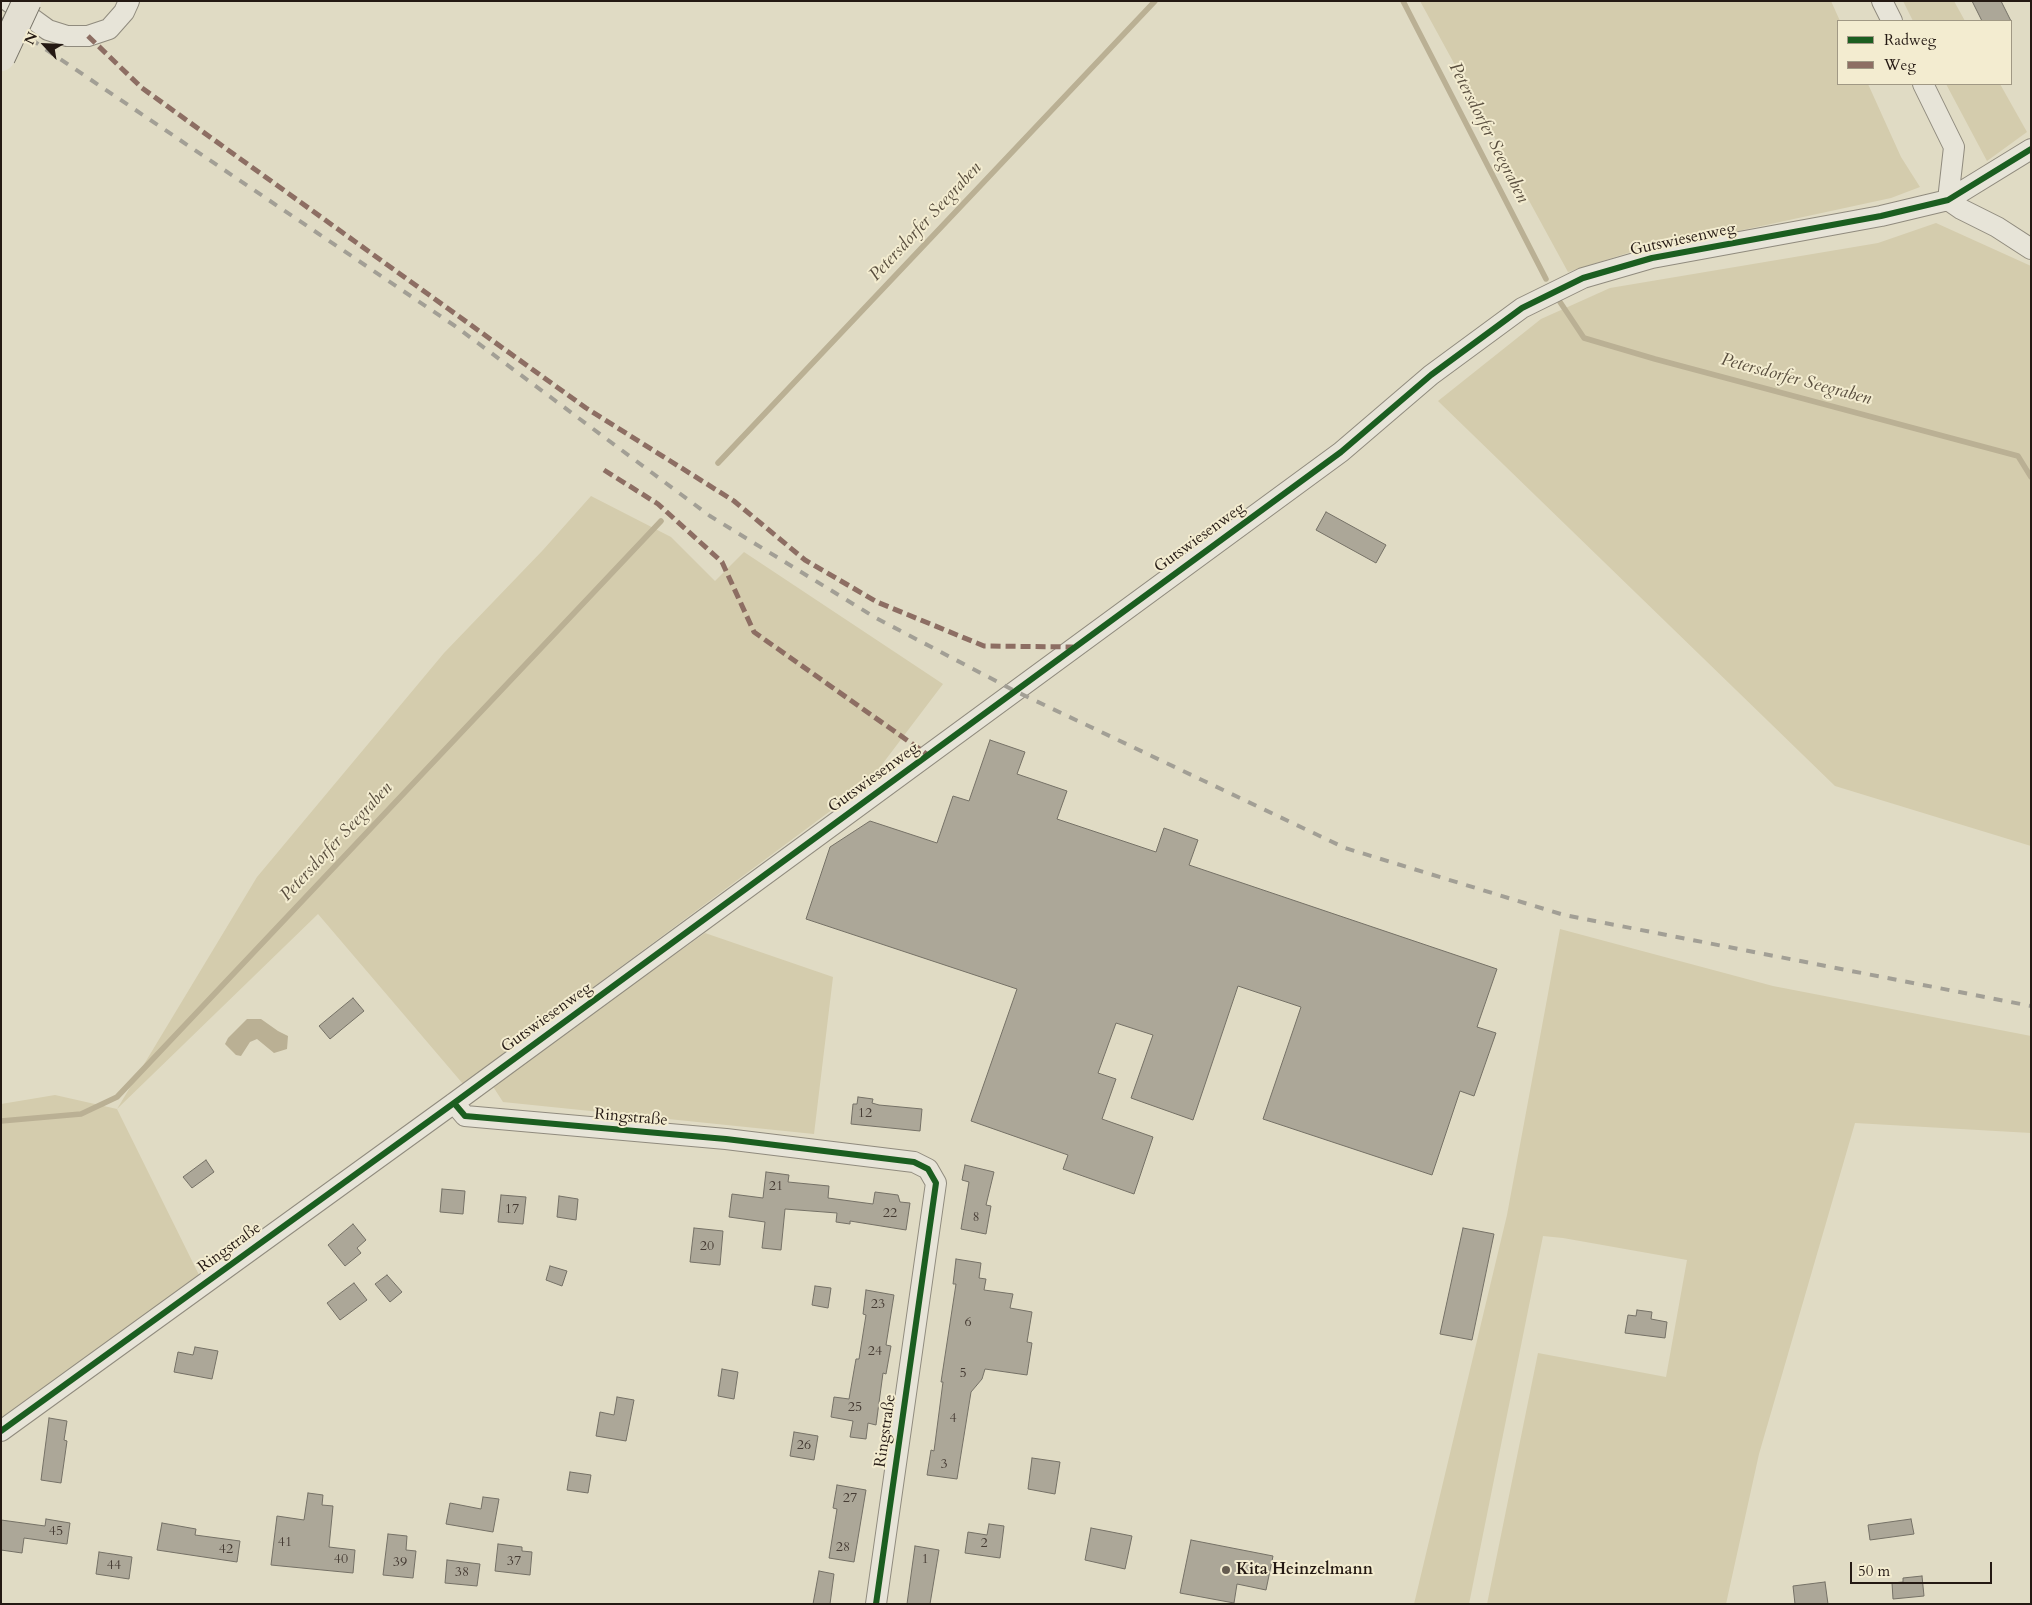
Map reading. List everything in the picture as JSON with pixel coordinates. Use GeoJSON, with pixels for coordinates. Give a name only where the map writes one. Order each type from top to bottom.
{"type":"FeatureCollection","features":[{"type":"Feature","properties":{"kind":"highway"},"geometry":{"type":"LineString","coordinates":[[1,57],[27,1]]}},
{"type":"Feature","properties":{"kind":"street"},"geometry":{"type":"LineString","coordinates":[[8,1],[48,30],[67,36],[88,36],[109,29],[124,12],[130,1]]}},
{"type":"Feature","properties":{"kind":"street"},"geometry":{"type":"LineString","coordinates":[[1882,1],[1892,20]]}},
{"type":"Feature","properties":{"kind":"street"},"geometry":{"type":"LineString","coordinates":[[1923,85],[1954,147],[1948,200],[2031,248]]}},
{"type":"Feature","properties":{"kind":"street","name":"Gutswiesenweg"},"geometry":{"type":"LineString","coordinates":[[454,1103],[1341,452],[1431,375],[1522,308],[1583,278],[1652,258],[1881,216],[1948,200],[2031,149]]}},
{"type":"Feature","properties":{"kind":"street","name":"Ringstraße"},"geometry":{"type":"LineString","coordinates":[[1,1430],[454,1103],[465,1116],[726,1139],[914,1162],[928,1169],[936,1183],[876,1604]]}},
{"type":"Feature","properties":{"kind":"shaded area"},"geometry":{"type":"Polygon","coordinates":[[[1420,1],[1831,1],[1840,20],[1837,20],[1837,85],[1868,85],[1901,157],[1920,187],[1891,198],[1729,233],[1637,250],[1568,272],[1420,1]]]}},
{"type":"Feature","properties":{"kind":"shaded area"},"geometry":{"type":"Polygon","coordinates":[[[1903,1],[1954,1],[1964,20],[1912,20],[1903,1]]]}},
{"type":"Feature","properties":{"kind":"shaded area"},"geometry":{"type":"Polygon","coordinates":[[[1947,85],[2001,85],[2027,132],[1987,161],[1947,85]]]}},
{"type":"Feature","properties":{"kind":"shaded area"},"geometry":{"type":"Polygon","coordinates":[[[1936,223],[2031,266],[2031,846],[1835,786],[1438,401],[1541,319],[1610,288],[1878,243],[1936,223]]]}},
{"type":"Feature","properties":{"kind":"shaded area"},"geometry":{"type":"Polygon","coordinates":[[[591,496],[671,537],[715,581],[744,552],[943,684],[868,783],[463,1084],[318,914],[117,1109],[257,877],[444,653],[543,550],[591,496]]]}},
{"type":"Feature","properties":{"kind":"shaded area"},"geometry":{"type":"Polygon","coordinates":[[[1560,929],[1773,986],[2031,1036],[2031,1133],[1855,1123],[1759,1454],[1726,1604],[1487,1604],[1538,1353],[1666,1377],[1687,1260],[1543,1236],[1469,1604],[1414,1604],[1507,1215],[1560,929]]]}},
{"type":"Feature","properties":{"kind":"shaded area"},"geometry":{"type":"Polygon","coordinates":[[[705,933],[833,977],[814,1134],[503,1102],[492,1085],[705,933]]]}},
{"type":"Feature","properties":{"kind":"shaded area"},"geometry":{"type":"Polygon","coordinates":[[[247,1019],[261,1019],[288,1036],[287,1049],[274,1053],[257,1039],[250,1042],[241,1056],[236,1055],[225,1044],[228,1038],[247,1019]]]}},
{"type":"Feature","properties":{"kind":"shaded area"},"geometry":{"type":"Polygon","coordinates":[[[55,1095],[117,1109],[201,1279],[1,1422],[1,1104],[55,1095]]]}},
{"type":"Feature","properties":{"kind":"building"},"geometry":{"type":"Polygon","coordinates":[[[1972,1],[2001,1],[2010,20],[1982,20],[1972,1]]]}},
{"type":"Feature","properties":{"kind":"building"},"geometry":{"type":"Polygon","coordinates":[[[1326,512],[1386,545],[1376,563],[1316,530],[1326,512]]]}},
{"type":"Feature","properties":{"kind":"building"},"geometry":{"type":"Polygon","coordinates":[[[990,740],[1025,752],[1017,774],[1067,791],[1057,819],[1156,852],[1164,828],[1198,840],[1189,865],[1497,969],[1477,1027],[1496,1033],[1474,1096],[1460,1091],[1432,1175],[1263,1119],[1301,1007],[1238,986],[1193,1120],[1131,1098],[1153,1035],[1116,1023],[1098,1073],[1116,1079],[1102,1119],[1153,1137],[1134,1194],[1063,1169],[1068,1155],[971,1121],[1017,989],[806,919],[830,847],[870,821],[937,843],[953,796],[969,801],[990,740]]]}},
{"type":"Feature","properties":{"kind":"building"},"geometry":{"type":"Polygon","coordinates":[[[353,998],[364,1011],[330,1039],[319,1026],[353,998]]]}},
{"type":"Feature","properties":{"kind":"building"},"geometry":{"type":"Polygon","coordinates":[[[858,1097],[873,1099],[872,1103],[879,1105],[922,1109],[920,1131],[851,1124],[853,1104],[857,1104],[858,1097]]]}},
{"type":"Feature","properties":{"kind":"building"},"geometry":{"type":"Polygon","coordinates":[[[206,1160],[214,1172],[192,1188],[183,1177],[206,1160]]]}},
{"type":"Feature","properties":{"kind":"building"},"geometry":{"type":"Polygon","coordinates":[[[965,1165],[994,1172],[986,1205],[991,1206],[986,1234],[961,1229],[969,1182],[962,1180],[965,1165]]]}},
{"type":"Feature","properties":{"kind":"building"},"geometry":{"type":"Polygon","coordinates":[[[766,1172],[789,1175],[788,1182],[829,1186],[828,1198],[873,1204],[875,1192],[898,1195],[900,1202],[910,1203],[906,1230],[850,1221],[850,1224],[836,1222],[837,1213],[785,1209],[781,1250],[762,1248],[765,1222],[729,1217],[732,1194],[763,1198],[766,1172]]]}},
{"type":"Feature","properties":{"kind":"building"},"geometry":{"type":"Polygon","coordinates":[[[442,1189],[465,1191],[463,1214],[440,1212],[442,1189]]]}},
{"type":"Feature","properties":{"kind":"building"},"geometry":{"type":"Polygon","coordinates":[[[501,1195],[526,1197],[523,1224],[498,1222],[501,1195]]]}},
{"type":"Feature","properties":{"kind":"building"},"geometry":{"type":"Polygon","coordinates":[[[559,1196],[578,1199],[576,1220],[557,1217],[559,1196]]]}},
{"type":"Feature","properties":{"kind":"building"},"geometry":{"type":"Polygon","coordinates":[[[353,1224],[366,1240],[357,1248],[361,1253],[345,1266],[328,1245],[353,1224]]]}},
{"type":"Feature","properties":{"kind":"building"},"geometry":{"type":"Polygon","coordinates":[[[694,1228],[723,1231],[720,1265],[690,1262],[694,1228]]]}},
{"type":"Feature","properties":{"kind":"building"},"geometry":{"type":"Polygon","coordinates":[[[1463,1228],[1494,1234],[1472,1340],[1440,1334],[1463,1228]]]}},
{"type":"Feature","properties":{"kind":"building"},"geometry":{"type":"Polygon","coordinates":[[[956,1259],[981,1263],[979,1278],[986,1279],[984,1290],[1013,1294],[1010,1308],[1032,1312],[1027,1342],[1032,1343],[1027,1375],[985,1369],[982,1379],[971,1392],[957,1479],[927,1475],[931,1450],[934,1451],[943,1382],[941,1382],[956,1284],[953,1284],[956,1259]]]}},
{"type":"Feature","properties":{"kind":"building"},"geometry":{"type":"Polygon","coordinates":[[[550,1266],[567,1271],[562,1286],[546,1280],[550,1266]]]}},
{"type":"Feature","properties":{"kind":"building"},"geometry":{"type":"Polygon","coordinates":[[[387,1275],[402,1292],[390,1302],[375,1284],[387,1275]]]}},
{"type":"Feature","properties":{"kind":"building"},"geometry":{"type":"Polygon","coordinates":[[[354,1283],[367,1300],[340,1320],[327,1303],[354,1283]]]}},
{"type":"Feature","properties":{"kind":"building"},"geometry":{"type":"Polygon","coordinates":[[[815,1286],[831,1288],[828,1308],[812,1305],[815,1286]]]}},
{"type":"Feature","properties":{"kind":"building"},"geometry":{"type":"Polygon","coordinates":[[[866,1290],[894,1295],[886,1345],[891,1346],[886,1374],[883,1373],[876,1425],[868,1423],[866,1439],[850,1437],[853,1421],[831,1417],[834,1397],[849,1399],[856,1359],[859,1359],[866,1315],[863,1314],[866,1290]]]}},
{"type":"Feature","properties":{"kind":"building"},"geometry":{"type":"Polygon","coordinates":[[[1637,1310],[1652,1312],[1651,1319],[1667,1322],[1665,1338],[1625,1333],[1628,1315],[1636,1316],[1637,1310]]]}},
{"type":"Feature","properties":{"kind":"building"},"geometry":{"type":"Polygon","coordinates":[[[195,1347],[218,1351],[212,1379],[174,1372],[178,1352],[193,1355],[195,1347]]]}},
{"type":"Feature","properties":{"kind":"building"},"geometry":{"type":"Polygon","coordinates":[[[722,1369],[738,1372],[734,1399],[718,1396],[722,1369]]]}},
{"type":"Feature","properties":{"kind":"building"},"geometry":{"type":"Polygon","coordinates":[[[617,1397],[634,1400],[626,1441],[596,1436],[600,1412],[614,1415],[617,1397]]]}},
{"type":"Feature","properties":{"kind":"building"},"geometry":{"type":"Polygon","coordinates":[[[49,1418],[67,1421],[64,1440],[67,1441],[61,1483],[41,1480],[49,1418]]]}},
{"type":"Feature","properties":{"kind":"building"},"geometry":{"type":"Polygon","coordinates":[[[794,1432],[818,1436],[814,1460],[790,1456],[794,1432]]]}},
{"type":"Feature","properties":{"kind":"building"},"geometry":{"type":"Polygon","coordinates":[[[1032,1458],[1060,1462],[1055,1494],[1028,1489],[1032,1458]]]}},
{"type":"Feature","properties":{"kind":"building"},"geometry":{"type":"Polygon","coordinates":[[[570,1472],[591,1475],[588,1493],[567,1490],[570,1472]]]}},
{"type":"Feature","properties":{"kind":"building"},"geometry":{"type":"Polygon","coordinates":[[[837,1485],[866,1490],[854,1562],[829,1558],[837,1509],[833,1508],[837,1485]]]}},
{"type":"Feature","properties":{"kind":"building"},"geometry":{"type":"Polygon","coordinates":[[[308,1493],[323,1495],[322,1505],[333,1506],[329,1547],[355,1550],[353,1573],[271,1565],[277,1516],[304,1520],[308,1493]]]}},
{"type":"Feature","properties":{"kind":"building"},"geometry":{"type":"Polygon","coordinates":[[[483,1497],[499,1499],[493,1532],[446,1524],[450,1503],[481,1509],[483,1497]]]}},
{"type":"Feature","properties":{"kind":"building"},"geometry":{"type":"Polygon","coordinates":[[[46,1519],[70,1523],[67,1544],[24,1538],[22,1553],[1,1550],[1,1520],[45,1526],[46,1519]]]}},
{"type":"Feature","properties":{"kind":"building"},"geometry":{"type":"Polygon","coordinates":[[[1911,1519],[1914,1534],[1870,1540],[1868,1525],[1911,1519]]]}},
{"type":"Feature","properties":{"kind":"building"},"geometry":{"type":"Polygon","coordinates":[[[162,1523],[196,1529],[195,1535],[240,1541],[237,1562],[157,1550],[162,1523]]]}},
{"type":"Feature","properties":{"kind":"building"},"geometry":{"type":"Polygon","coordinates":[[[989,1524],[1004,1526],[1000,1558],[965,1553],[968,1532],[987,1535],[989,1524]]]}},
{"type":"Feature","properties":{"kind":"building"},"geometry":{"type":"Polygon","coordinates":[[[1091,1528],[1132,1536],[1125,1569],[1085,1560],[1091,1528]]]}},
{"type":"Feature","properties":{"kind":"building"},"geometry":{"type":"Polygon","coordinates":[[[388,1534],[407,1536],[406,1550],[416,1551],[413,1578],[383,1575],[388,1534]]]}},
{"type":"Feature","properties":{"kind":"building"},"geometry":{"type":"Polygon","coordinates":[[[1191,1540],[1273,1556],[1266,1590],[1237,1584],[1234,1603],[1180,1593],[1191,1540]]]}},
{"type":"Feature","properties":{"kind":"building"},"geometry":{"type":"Polygon","coordinates":[[[498,1544],[522,1547],[522,1551],[532,1552],[530,1575],[495,1571],[498,1544]]]}},
{"type":"Feature","properties":{"kind":"building"},"geometry":{"type":"Polygon","coordinates":[[[915,1546],[939,1550],[930,1604],[907,1604],[915,1546]]]}},
{"type":"Feature","properties":{"kind":"building"},"geometry":{"type":"Polygon","coordinates":[[[99,1552],[132,1557],[129,1579],[96,1574],[99,1552]]]}},
{"type":"Feature","properties":{"kind":"building"},"geometry":{"type":"Polygon","coordinates":[[[447,1560],[480,1564],[477,1586],[445,1583],[447,1560]]]}},
{"type":"Feature","properties":{"kind":"building"},"geometry":{"type":"Polygon","coordinates":[[[819,1571],[834,1574],[830,1604],[813,1604],[819,1571]]]}},
{"type":"Feature","properties":{"kind":"building"},"geometry":{"type":"Polygon","coordinates":[[[1922,1576],[1924,1596],[1893,1599],[1892,1583],[1903,1582],[1903,1578],[1922,1576]]]}},
{"type":"Feature","properties":{"kind":"building"},"geometry":{"type":"Polygon","coordinates":[[[1825,1582],[1828,1604],[1795,1604],[1793,1586],[1825,1582]]]}},
{"type":"Feature","properties":{"kind":"waterway","name":"Petersdorfer Seegraben"},"geometry":{"type":"LineString","coordinates":[[718,463],[1155,1]]}},
{"type":"Feature","properties":{"kind":"waterway","name":"Petersdorfer Seegraben"},"geometry":{"type":"LineString","coordinates":[[1403,1],[1546,279]]}},
{"type":"Feature","properties":{"kind":"waterway","name":"Petersdorfer Seegraben"},"geometry":{"type":"LineString","coordinates":[[1560,302],[1584,338],[1655,359],[2018,456],[2031,477]]}},
{"type":"Feature","properties":{"kind":"waterway","name":"Petersdorfer Seegraben"},"geometry":{"type":"LineString","coordinates":[[1,1121],[81,1114],[117,1097],[661,521]]}},
{"type":"Feature","properties":{"kind":"railway"},"geometry":{"type":"LineString","coordinates":[[1,19],[455,326],[710,516],[876,618],[1015,691],[1345,848],[1564,915],[2031,1006]]}},
{"type":"Feature","properties":{"kind":"marked path"},"geometry":{"type":"LineString","coordinates":[[88,36],[142,88],[586,408],[734,501],[805,560],[877,602],[984,646],[1073,647]]}},
{"type":"Feature","properties":{"kind":"marked path"},"geometry":{"type":"LineString","coordinates":[[604,470],[658,504],[722,562],[754,632],[928,755]]}},
{"type":"Feature","properties":{"kind":"cycle path"},"geometry":{"type":"LineString","coordinates":[[1,1431],[454,1103],[1341,452],[1431,375],[1522,308],[1583,278],[1652,258],[1881,216],[1948,200],[2031,149]]}},
{"type":"Feature","properties":{"kind":"cycle path"},"geometry":{"type":"LineString","coordinates":[[454,1103],[465,1116],[726,1139],[914,1162],[928,1169],[936,1183],[876,1604]]}},
{"type":"Feature","properties":{"kind":"place","name":"Kita Heinzelmann"},"geometry":{"type":"Point","coordinates":[1226,1570]}}]}
